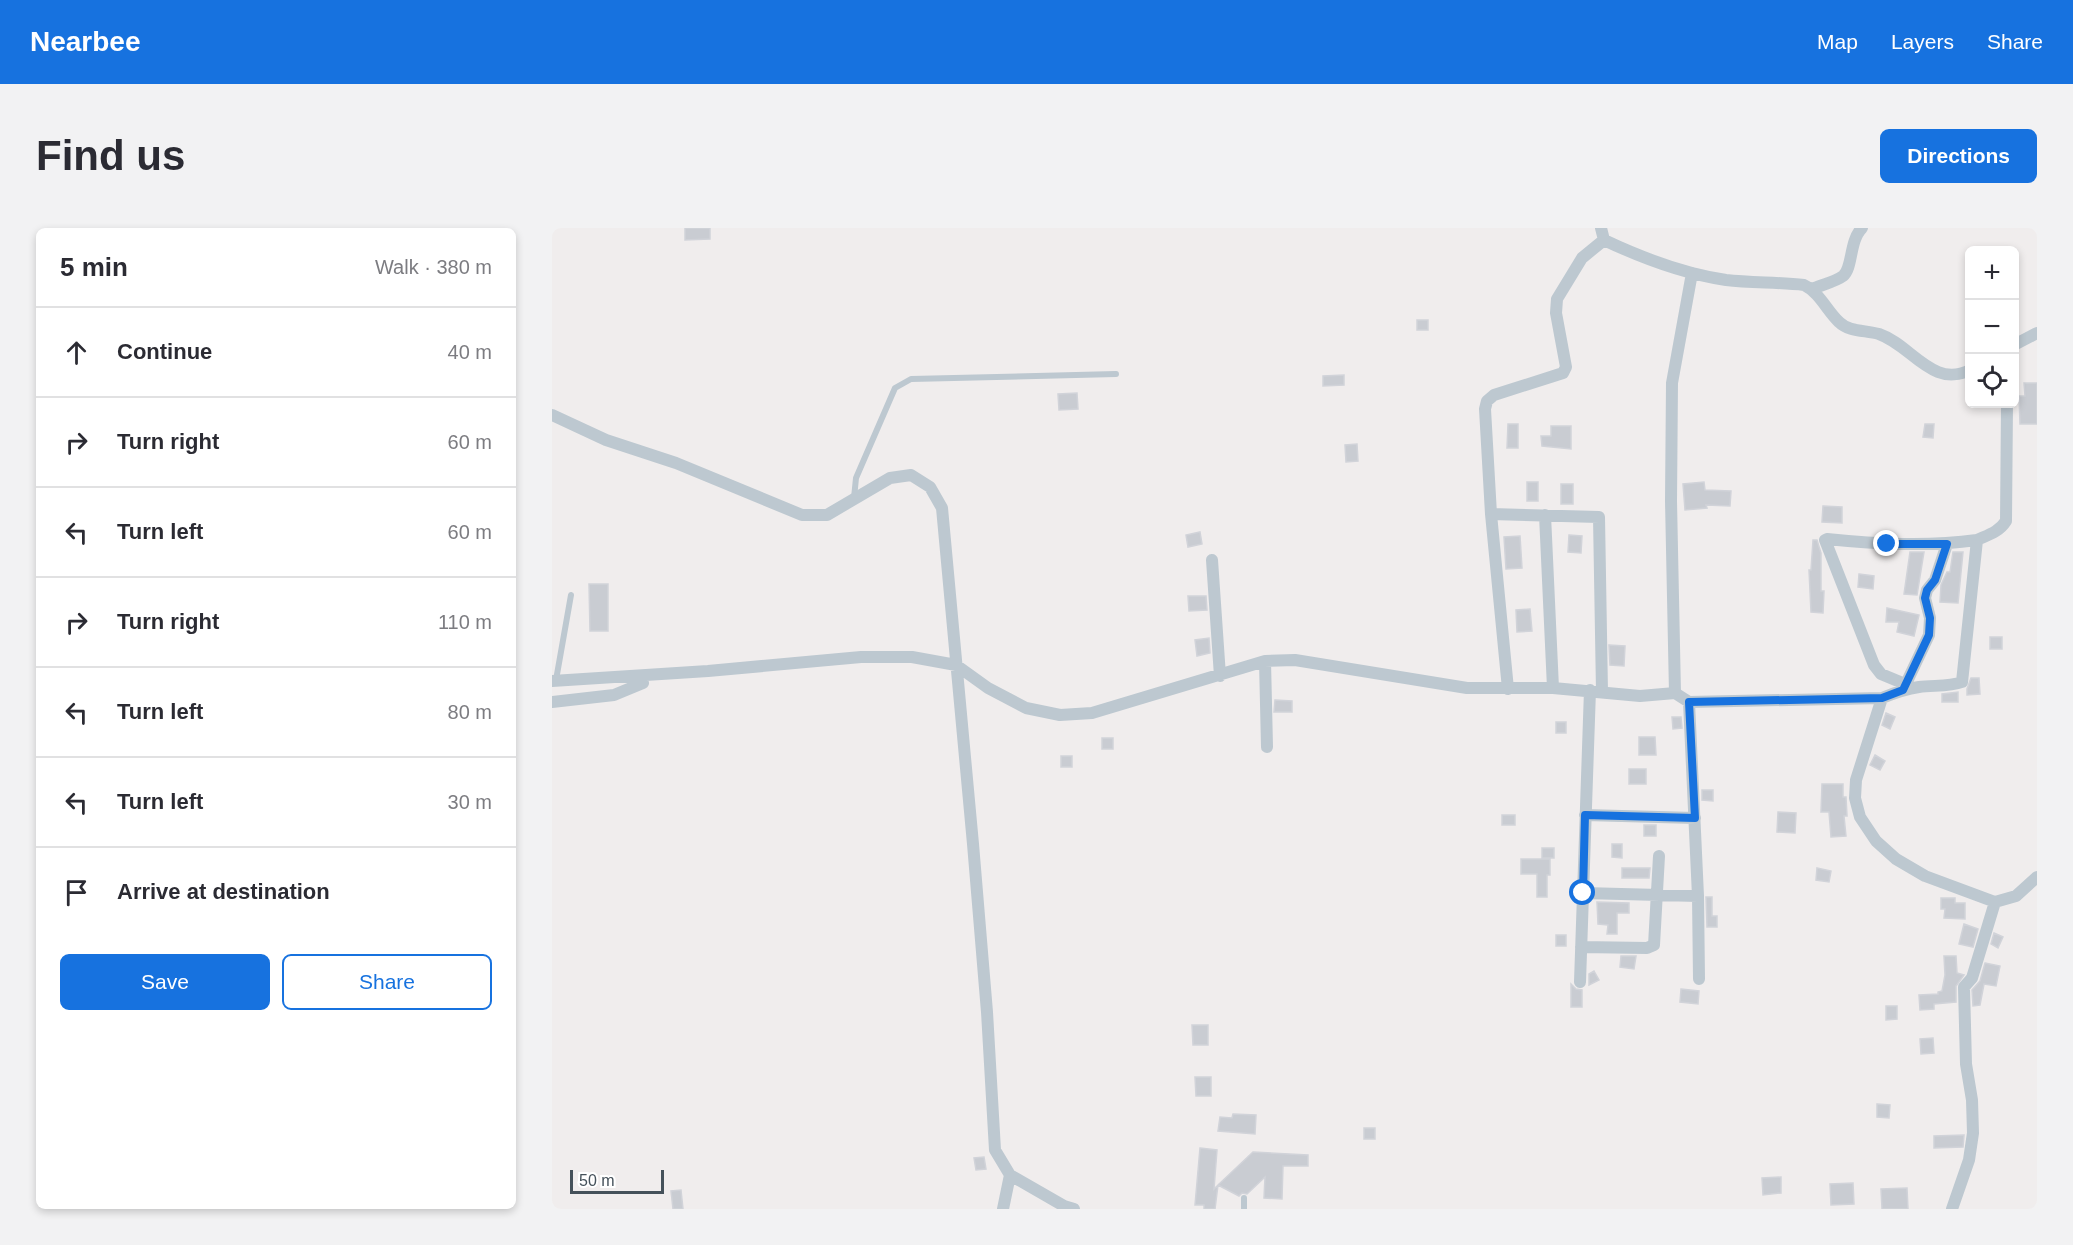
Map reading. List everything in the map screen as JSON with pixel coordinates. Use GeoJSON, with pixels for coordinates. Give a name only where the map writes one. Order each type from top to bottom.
{"type":"FeatureCollection","features":[{"type":"Feature","properties":{"kind":"street"},"geometry":{"type":"LineString","coordinates":[[1812,289],[1842,277],[1847,271],[1855,238],[1862,228]]}},
{"type":"Feature","properties":{"kind":"street"},"geometry":{"type":"LineString","coordinates":[[1508,689],[1491,514],[1485,409],[1487,401],[1494,395],[1563,373],[1566,367],[1556,313],[1557,299],[1582,258],[1602,234],[1629,251],[1692,273],[1727,280],[1804,285],[1812,289],[1840,324],[1850,329],[1878,334],[1901,345],[1938,372],[1952,375],[1965,371]]}},
{"type":"Feature","properties":{"kind":"street"},"geometry":{"type":"LineString","coordinates":[[1675,693],[1671,501],[1672,382],[1692,273]]}},
{"type":"Feature","properties":{"kind":"street"},"geometry":{"type":"LineString","coordinates":[[2019,342],[2037,333]]}},
{"type":"Feature","properties":{"kind":"street"},"geometry":{"type":"LineString","coordinates":[[1904,687],[1881,674],[1874,665],[1825,540],[1887,544],[1947,544],[1977,540],[1994,533],[2006,521],[2007,408]]}},
{"type":"Feature","properties":{"kind":"street"},"geometry":{"type":"LineString","coordinates":[[552,415],[606,440],[676,463],[802,515],[827,515],[890,478],[911,475],[930,487],[942,508],[974,844],[995,1150],[1010,1174],[1068,1208]]}},
{"type":"Feature","properties":{"kind":"street"},"geometry":{"type":"LineString","coordinates":[[1491,514],[1599,517],[1596,691],[1585,815],[1580,982]]}},
{"type":"Feature","properties":{"kind":"street"},"geometry":{"type":"LineString","coordinates":[[1545,515],[1553,688]]}},
{"type":"Feature","properties":{"kind":"street"},"geometry":{"type":"LineString","coordinates":[[554,680],[708,671],[861,657],[912,657],[956,665],[988,688],[1026,708],[1060,715],[1092,713],[1265,661],[1295,660],[1467,688],[1553,688],[1640,696],[1675,693],[1689,702],[1882,698],[1904,687],[1954,685],[1962,682],[1977,540]]}},
{"type":"Feature","properties":{"kind":"street"},"geometry":{"type":"LineString","coordinates":[[1904,687],[1929,635],[1930,618],[1925,598],[1927,590],[1935,580],[1947,544]]}},
{"type":"Feature","properties":{"kind":"street"},"geometry":{"type":"LineString","coordinates":[[1212,560],[1220,676]]}},
{"type":"Feature","properties":{"kind":"street"},"geometry":{"type":"LineString","coordinates":[[1265,661],[1267,747]]}},
{"type":"Feature","properties":{"kind":"street"},"geometry":{"type":"LineString","coordinates":[[552,702],[614,695],[643,683]]}},
{"type":"Feature","properties":{"kind":"street"},"geometry":{"type":"LineString","coordinates":[[1882,698],[1856,780],[1856,798],[1860,817],[1876,841],[1896,859],[1925,876],[1995,902],[2016,896],[2037,878]]}},
{"type":"Feature","properties":{"kind":"street"},"geometry":{"type":"LineString","coordinates":[[1689,702],[1698,896],[1698,980]]}},
{"type":"Feature","properties":{"kind":"street"},"geometry":{"type":"LineString","coordinates":[[1585,815],[1695,818]]}},
{"type":"Feature","properties":{"kind":"street"},"geometry":{"type":"LineString","coordinates":[[1581,947],[1651,948],[1659,856]]}},
{"type":"Feature","properties":{"kind":"street"},"geometry":{"type":"LineString","coordinates":[[1583,893],[1698,896]]}},
{"type":"Feature","properties":{"kind":"street"},"geometry":{"type":"LineString","coordinates":[[1952,1209],[1969,1160],[1972,1133],[1972,1100],[1966,1064],[1964,987],[1972,978],[1995,902]]}},
{"type":"Feature","properties":{"kind":"street"},"geometry":{"type":"LineString","coordinates":[[1003,1209],[1010,1174]]}},
{"type":"Feature","properties":{"kind":"lane"},"geometry":{"type":"LineString","coordinates":[[854,499],[856,478],[895,388],[911,379],[1116,374]]}},
{"type":"Feature","properties":{"kind":"lane"},"geometry":{"type":"LineString","coordinates":[[554,680],[571,595]]}},
{"type":"Feature","properties":{"kind":"lane"},"geometry":{"type":"LineString","coordinates":[[1244,1198],[1244,1209]]}},
{"type":"Feature","properties":{"kind":"building"},"geometry":{"type":"Polygon","coordinates":[[[685,228],[710,228],[710,239],[685,240],[685,228]]]}},
{"type":"Feature","properties":{"kind":"building"},"geometry":{"type":"Polygon","coordinates":[[[1417,320],[1428,320],[1428,330],[1417,330],[1417,320]]]}},
{"type":"Feature","properties":{"kind":"building"},"geometry":{"type":"Polygon","coordinates":[[[1344,375],[1344,385],[1323,386],[1323,376],[1344,375]]]}},
{"type":"Feature","properties":{"kind":"building"},"geometry":{"type":"Polygon","coordinates":[[[2024,383],[2037,383],[2037,424],[2020,424],[2019,396],[2025,396],[2024,383]]]}},
{"type":"Feature","properties":{"kind":"building"},"geometry":{"type":"Polygon","coordinates":[[[1077,393],[1078,409],[1059,410],[1058,394],[1077,393]]]}},
{"type":"Feature","properties":{"kind":"building"},"geometry":{"type":"Polygon","coordinates":[[[1508,424],[1518,424],[1518,448],[1507,448],[1508,424]]]}},
{"type":"Feature","properties":{"kind":"building"},"geometry":{"type":"Polygon","coordinates":[[[1925,424],[1934,424],[1933,438],[1923,437],[1925,424]]]}},
{"type":"Feature","properties":{"kind":"building"},"geometry":{"type":"Polygon","coordinates":[[[1551,426],[1571,426],[1571,449],[1542,446],[1541,436],[1551,436],[1551,426]]]}},
{"type":"Feature","properties":{"kind":"building"},"geometry":{"type":"Polygon","coordinates":[[[1357,444],[1358,461],[1346,462],[1345,445],[1357,444]]]}},
{"type":"Feature","properties":{"kind":"building"},"geometry":{"type":"Polygon","coordinates":[[[1527,482],[1538,482],[1538,501],[1527,501],[1527,482]]]}},
{"type":"Feature","properties":{"kind":"building"},"geometry":{"type":"Polygon","coordinates":[[[1704,482],[1705,490],[1731,491],[1730,506],[1706,505],[1707,508],[1685,510],[1683,484],[1704,482]]]}},
{"type":"Feature","properties":{"kind":"building"},"geometry":{"type":"Polygon","coordinates":[[[1561,484],[1573,484],[1573,504],[1561,504],[1561,484]]]}},
{"type":"Feature","properties":{"kind":"building"},"geometry":{"type":"Polygon","coordinates":[[[1823,506],[1842,507],[1842,523],[1822,522],[1823,506]]]}},
{"type":"Feature","properties":{"kind":"building"},"geometry":{"type":"Polygon","coordinates":[[[1200,532],[1202,544],[1188,547],[1186,535],[1200,532]]]}},
{"type":"Feature","properties":{"kind":"building"},"geometry":{"type":"Polygon","coordinates":[[[1569,535],[1582,536],[1581,553],[1568,552],[1569,535]]]}},
{"type":"Feature","properties":{"kind":"building"},"geometry":{"type":"Polygon","coordinates":[[[1520,536],[1522,568],[1506,569],[1504,537],[1520,536]]]}},
{"type":"Feature","properties":{"kind":"building"},"geometry":{"type":"Polygon","coordinates":[[[1813,540],[1817,540],[1821,553],[1823,613],[1811,612],[1809,570],[1811,570],[1813,540]]]}},
{"type":"Feature","properties":{"kind":"building"},"geometry":{"type":"Polygon","coordinates":[[[1910,552],[1924,552],[1917,595],[1904,594],[1910,552]]]}},
{"type":"Feature","properties":{"kind":"building"},"geometry":{"type":"Polygon","coordinates":[[[1953,552],[1963,552],[1958,603],[1940,602],[1941,585],[1947,572],[1950,572],[1953,552]]]}},
{"type":"Feature","properties":{"kind":"building"},"geometry":{"type":"Polygon","coordinates":[[[1859,574],[1874,576],[1873,589],[1858,587],[1859,574]]]}},
{"type":"Feature","properties":{"kind":"building"},"geometry":{"type":"Polygon","coordinates":[[[589,584],[608,584],[608,631],[590,631],[589,584]]]}},
{"type":"Feature","properties":{"kind":"building"},"geometry":{"type":"Polygon","coordinates":[[[1188,596],[1206,596],[1207,610],[1189,611],[1188,596]]]}},
{"type":"Feature","properties":{"kind":"building"},"geometry":{"type":"Polygon","coordinates":[[[1887,608],[1919,615],[1914,636],[1897,632],[1899,622],[1886,622],[1887,608]]]}},
{"type":"Feature","properties":{"kind":"building"},"geometry":{"type":"Polygon","coordinates":[[[1530,609],[1532,631],[1517,632],[1516,610],[1530,609]]]}},
{"type":"Feature","properties":{"kind":"building"},"geometry":{"type":"Polygon","coordinates":[[[1990,637],[2002,637],[2002,649],[1990,649],[1990,637]]]}},
{"type":"Feature","properties":{"kind":"building"},"geometry":{"type":"Polygon","coordinates":[[[1209,638],[1210,653],[1197,656],[1195,640],[1209,638]]]}},
{"type":"Feature","properties":{"kind":"building"},"geometry":{"type":"Polygon","coordinates":[[[1609,645],[1625,646],[1624,666],[1610,665],[1609,645]]]}},
{"type":"Feature","properties":{"kind":"building"},"geometry":{"type":"Polygon","coordinates":[[[1971,678],[1979,678],[1980,694],[1967,695],[1971,678]]]}},
{"type":"Feature","properties":{"kind":"building"},"geometry":{"type":"Polygon","coordinates":[[[1958,692],[1958,702],[1942,702],[1942,694],[1958,692]]]}},
{"type":"Feature","properties":{"kind":"building"},"geometry":{"type":"Polygon","coordinates":[[[1275,700],[1292,701],[1292,712],[1274,712],[1275,700]]]}},
{"type":"Feature","properties":{"kind":"building"},"geometry":{"type":"Polygon","coordinates":[[[1886,713],[1895,717],[1890,729],[1882,725],[1886,713]]]}},
{"type":"Feature","properties":{"kind":"building"},"geometry":{"type":"Polygon","coordinates":[[[1672,717],[1681,717],[1682,728],[1673,729],[1672,717]]]}},
{"type":"Feature","properties":{"kind":"building"},"geometry":{"type":"Polygon","coordinates":[[[1556,722],[1566,722],[1566,733],[1556,733],[1556,722]]]}},
{"type":"Feature","properties":{"kind":"building"},"geometry":{"type":"Polygon","coordinates":[[[1639,737],[1655,737],[1656,755],[1639,755],[1639,737]]]}},
{"type":"Feature","properties":{"kind":"building"},"geometry":{"type":"Polygon","coordinates":[[[1102,738],[1113,738],[1113,749],[1102,749],[1102,738]]]}},
{"type":"Feature","properties":{"kind":"building"},"geometry":{"type":"Polygon","coordinates":[[[1875,755],[1885,761],[1880,770],[1870,765],[1875,755]]]}},
{"type":"Feature","properties":{"kind":"building"},"geometry":{"type":"Polygon","coordinates":[[[1061,756],[1072,756],[1072,767],[1061,767],[1061,756]]]}},
{"type":"Feature","properties":{"kind":"building"},"geometry":{"type":"Polygon","coordinates":[[[1629,769],[1646,769],[1646,784],[1629,784],[1629,769]]]}},
{"type":"Feature","properties":{"kind":"building"},"geometry":{"type":"Polygon","coordinates":[[[1822,784],[1843,784],[1843,797],[1846,797],[1847,816],[1844,816],[1846,836],[1831,837],[1829,812],[1821,812],[1822,784]]]}},
{"type":"Feature","properties":{"kind":"building"},"geometry":{"type":"Polygon","coordinates":[[[1702,790],[1713,790],[1713,801],[1702,800],[1702,790]]]}},
{"type":"Feature","properties":{"kind":"building"},"geometry":{"type":"Polygon","coordinates":[[[1778,812],[1796,813],[1795,833],[1777,832],[1778,812]]]}},
{"type":"Feature","properties":{"kind":"building"},"geometry":{"type":"Polygon","coordinates":[[[1502,815],[1515,815],[1515,825],[1502,825],[1502,815]]]}},
{"type":"Feature","properties":{"kind":"building"},"geometry":{"type":"Polygon","coordinates":[[[1644,825],[1656,825],[1656,836],[1644,836],[1644,825]]]}},
{"type":"Feature","properties":{"kind":"building"},"geometry":{"type":"Polygon","coordinates":[[[1612,844],[1622,844],[1622,858],[1612,857],[1612,844]]]}},
{"type":"Feature","properties":{"kind":"building"},"geometry":{"type":"Polygon","coordinates":[[[1542,848],[1554,848],[1554,858],[1542,858],[1542,848]]]}},
{"type":"Feature","properties":{"kind":"building"},"geometry":{"type":"Polygon","coordinates":[[[1521,859],[1550,859],[1547,897],[1537,897],[1537,874],[1521,874],[1521,859]]]}},
{"type":"Feature","properties":{"kind":"building"},"geometry":{"type":"Polygon","coordinates":[[[1622,868],[1650,868],[1649,878],[1622,878],[1622,868]]]}},
{"type":"Feature","properties":{"kind":"building"},"geometry":{"type":"Polygon","coordinates":[[[1817,868],[1831,871],[1829,882],[1816,880],[1817,868]]]}},
{"type":"Feature","properties":{"kind":"building"},"geometry":{"type":"Polygon","coordinates":[[[1706,897],[1712,897],[1712,916],[1717,916],[1717,927],[1707,927],[1706,897]]]}},
{"type":"Feature","properties":{"kind":"building"},"geometry":{"type":"Polygon","coordinates":[[[1941,898],[1955,898],[1955,903],[1965,903],[1965,919],[1944,918],[1945,909],[1941,909],[1941,898]]]}},
{"type":"Feature","properties":{"kind":"building"},"geometry":{"type":"Polygon","coordinates":[[[1597,902],[1629,903],[1629,913],[1617,913],[1617,934],[1607,934],[1608,925],[1598,924],[1597,902]]]}},
{"type":"Feature","properties":{"kind":"building"},"geometry":{"type":"Polygon","coordinates":[[[1964,924],[1978,929],[1973,947],[1959,944],[1964,924]]]}},
{"type":"Feature","properties":{"kind":"building"},"geometry":{"type":"Polygon","coordinates":[[[1994,933],[2003,937],[1998,948],[1991,944],[1994,933]]]}},
{"type":"Feature","properties":{"kind":"building"},"geometry":{"type":"Polygon","coordinates":[[[1556,935],[1566,935],[1566,946],[1556,946],[1556,935]]]}},
{"type":"Feature","properties":{"kind":"building"},"geometry":{"type":"Polygon","coordinates":[[[1621,956],[1636,956],[1634,969],[1620,967],[1621,956]]]}},
{"type":"Feature","properties":{"kind":"building"},"geometry":{"type":"Polygon","coordinates":[[[1944,956],[1956,956],[1957,973],[1964,975],[1956,986],[1956,1002],[1934,1004],[1934,1009],[1920,1010],[1919,995],[1938,994],[1942,991],[1945,975],[1944,956]]]}},
{"type":"Feature","properties":{"kind":"building"},"geometry":{"type":"Polygon","coordinates":[[[1985,963],[2000,966],[1996,986],[1984,984],[1980,1005],[1973,1006],[1972,990],[1980,981],[1985,963]]]}},
{"type":"Feature","properties":{"kind":"building"},"geometry":{"type":"Polygon","coordinates":[[[1594,971],[1599,980],[1589,985],[1589,974],[1594,971]]]}},
{"type":"Feature","properties":{"kind":"building"},"geometry":{"type":"Polygon","coordinates":[[[1571,984],[1576,989],[1582,990],[1582,1007],[1571,1007],[1571,984]]]}},
{"type":"Feature","properties":{"kind":"building"},"geometry":{"type":"Polygon","coordinates":[[[1681,989],[1699,991],[1698,1004],[1680,1002],[1681,989]]]}},
{"type":"Feature","properties":{"kind":"building"},"geometry":{"type":"Polygon","coordinates":[[[1886,1006],[1897,1006],[1897,1019],[1886,1020],[1886,1006]]]}},
{"type":"Feature","properties":{"kind":"building"},"geometry":{"type":"Polygon","coordinates":[[[1192,1025],[1208,1025],[1208,1045],[1193,1045],[1192,1025]]]}},
{"type":"Feature","properties":{"kind":"building"},"geometry":{"type":"Polygon","coordinates":[[[1933,1038],[1934,1053],[1921,1054],[1920,1039],[1933,1038]]]}},
{"type":"Feature","properties":{"kind":"building"},"geometry":{"type":"Polygon","coordinates":[[[1195,1077],[1211,1077],[1211,1096],[1196,1096],[1195,1077]]]}},
{"type":"Feature","properties":{"kind":"building"},"geometry":{"type":"Polygon","coordinates":[[[1877,1104],[1890,1105],[1889,1118],[1877,1117],[1877,1104]]]}},
{"type":"Feature","properties":{"kind":"building"},"geometry":{"type":"Polygon","coordinates":[[[1233,1114],[1256,1115],[1255,1134],[1218,1131],[1220,1117],[1232,1118],[1233,1114]]]}},
{"type":"Feature","properties":{"kind":"building"},"geometry":{"type":"Polygon","coordinates":[[[1364,1128],[1375,1128],[1375,1139],[1364,1139],[1364,1128]]]}},
{"type":"Feature","properties":{"kind":"building"},"geometry":{"type":"Polygon","coordinates":[[[1964,1135],[1963,1147],[1934,1148],[1934,1136],[1964,1135]]]}},
{"type":"Feature","properties":{"kind":"building"},"geometry":{"type":"Polygon","coordinates":[[[1200,1148],[1217,1150],[1214,1189],[1218,1185],[1215,1209],[1204,1209],[1204,1205],[1195,1205],[1200,1148]]]}},
{"type":"Feature","properties":{"kind":"building"},"geometry":{"type":"Polygon","coordinates":[[[1253,1152],[1308,1155],[1308,1166],[1283,1166],[1282,1199],[1264,1198],[1265,1177],[1247,1194],[1242,1193],[1239,1196],[1218,1185],[1253,1152]]]}},
{"type":"Feature","properties":{"kind":"building"},"geometry":{"type":"Polygon","coordinates":[[[984,1157],[986,1169],[976,1170],[974,1158],[984,1157]]]}},
{"type":"Feature","properties":{"kind":"building"},"geometry":{"type":"Polygon","coordinates":[[[1781,1177],[1781,1193],[1763,1195],[1762,1178],[1781,1177]]]}},
{"type":"Feature","properties":{"kind":"building"},"geometry":{"type":"Polygon","coordinates":[[[1853,1183],[1854,1204],[1831,1205],[1830,1184],[1853,1183]]]}},
{"type":"Feature","properties":{"kind":"building"},"geometry":{"type":"Polygon","coordinates":[[[1907,1188],[1908,1209],[1882,1209],[1881,1189],[1907,1188]]]}},
{"type":"Feature","properties":{"kind":"building"},"geometry":{"type":"Polygon","coordinates":[[[681,1190],[683,1209],[673,1209],[671,1191],[681,1190]]]}},
{"type":"Feature","properties":{"kind":"route"},"geometry":{"type":"LineString","coordinates":[[1583,893],[1585,815],[1695,818],[1689,702],[1882,698],[1903,690],[1929,635],[1930,618],[1925,598],[1927,590],[1935,580],[1947,544],[1887,544]]}}]}
